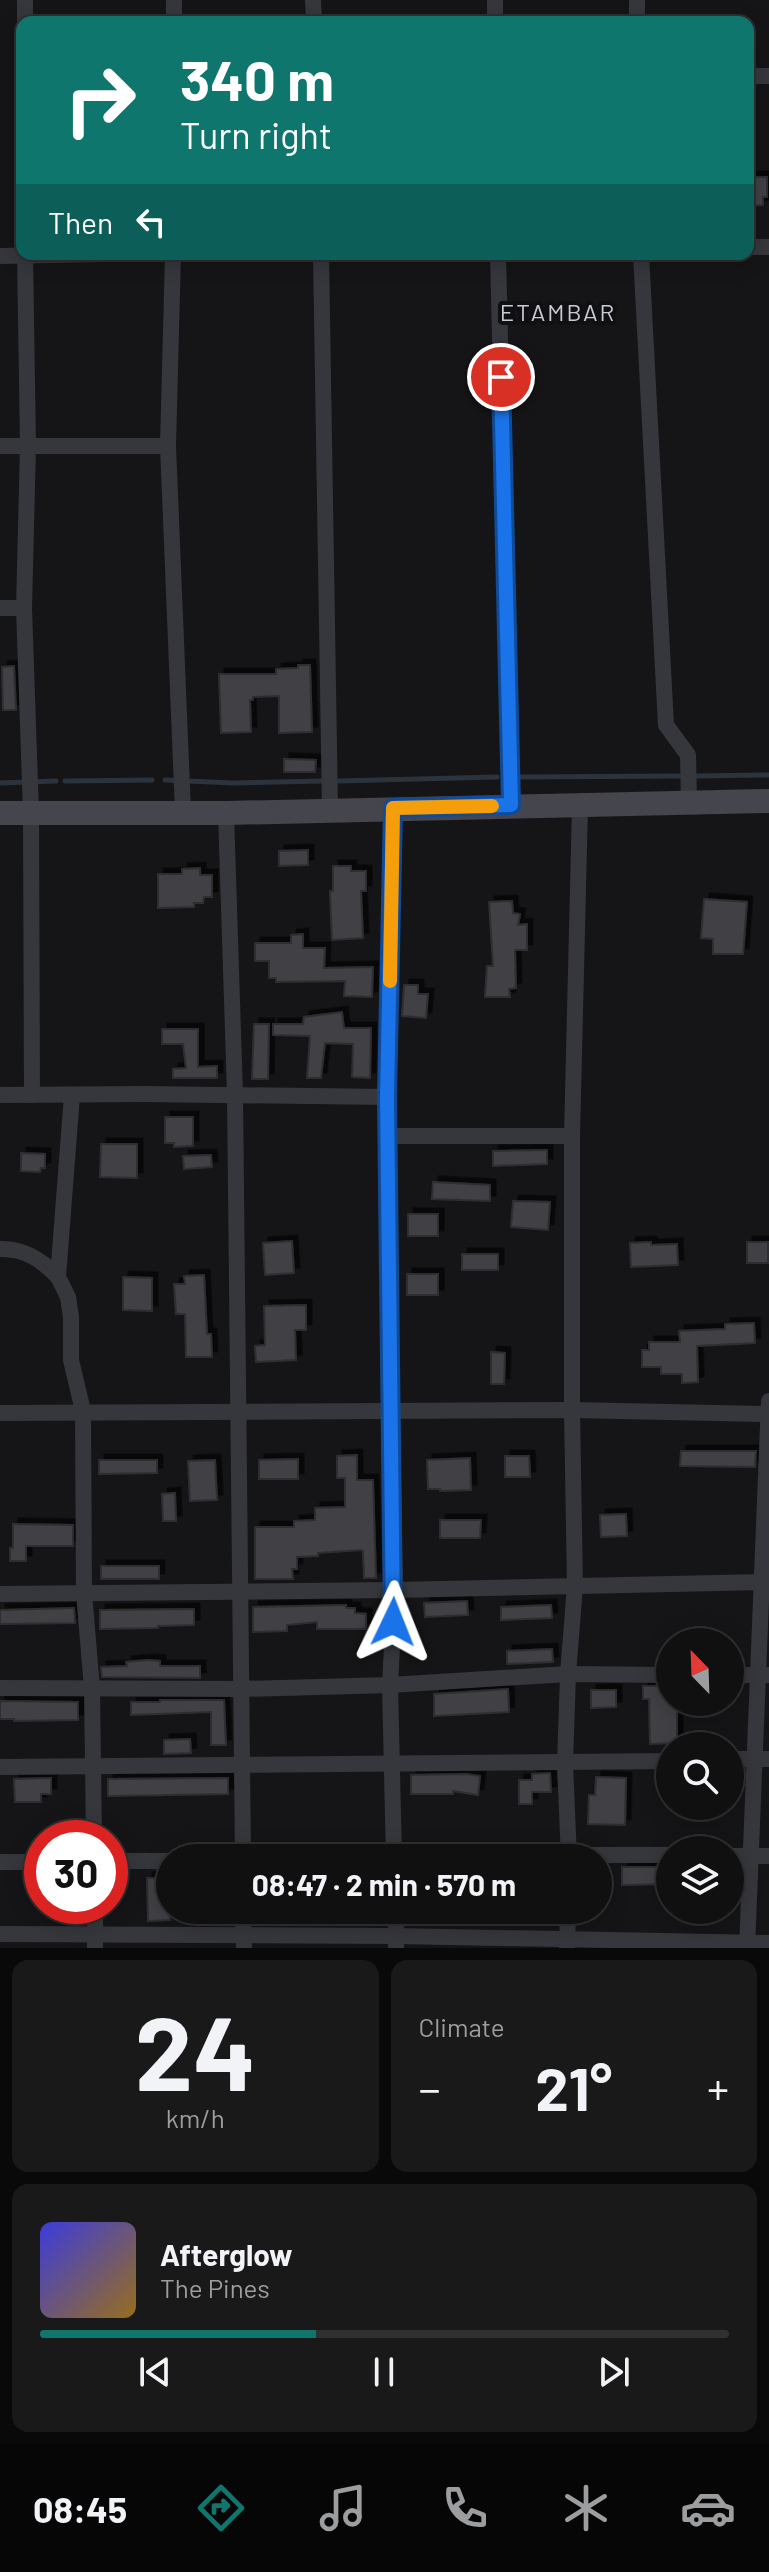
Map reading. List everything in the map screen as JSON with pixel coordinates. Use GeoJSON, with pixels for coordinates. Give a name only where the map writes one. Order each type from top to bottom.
{"type":"FeatureCollection","features":[{"type":"Feature","properties":{"kind":"street"},"geometry":{"type":"LineString","coordinates":[[25,260],[28,446],[24,608],[31,813],[32,1095]]}},
{"type":"Feature","properties":{"kind":"street"},"geometry":{"type":"LineString","coordinates":[[173,260],[168,446],[183,812]]}},
{"type":"Feature","properties":{"kind":"street"},"geometry":{"type":"LineString","coordinates":[[321,260],[330,810]]}},
{"type":"Feature","properties":{"kind":"street"},"geometry":{"type":"LineString","coordinates":[[498,260],[511,805]]}},
{"type":"Feature","properties":{"kind":"street"},"geometry":{"type":"LineString","coordinates":[[641,260],[666,725],[688,755],[689,802]]}},
{"type":"Feature","properties":{"kind":"street"},"geometry":{"type":"LineString","coordinates":[[0,446],[168,446]]}},
{"type":"Feature","properties":{"kind":"street"},"geometry":{"type":"LineString","coordinates":[[0,608],[24,608]]}},
{"type":"Feature","properties":{"kind":"street"},"geometry":{"type":"LineString","coordinates":[[0,813],[226,813],[769,801]]}},
{"type":"Feature","properties":{"kind":"street"},"geometry":{"type":"LineString","coordinates":[[568,1844],[565,1764],[575,1586],[572,1136],[580,806]]}},
{"type":"Feature","properties":{"kind":"street"},"geometry":{"type":"LineString","coordinates":[[393,808],[387,1097],[395,1590],[390,1685],[394,1844]]}},
{"type":"Feature","properties":{"kind":"street"},"geometry":{"type":"LineString","coordinates":[[226,813],[235,1094],[243,1844]]}},
{"type":"Feature","properties":{"kind":"street"},"geometry":{"type":"LineString","coordinates":[[0,1095],[387,1097]]}},
{"type":"Feature","properties":{"kind":"street"},"geometry":{"type":"LineString","coordinates":[[58,1277],[72,1095]]}},
{"type":"Feature","properties":{"kind":"street"},"geometry":{"type":"LineString","coordinates":[[388,1136],[572,1136]]}},
{"type":"Feature","properties":{"kind":"street"},"geometry":{"type":"LineString","coordinates":[[0,1249],[13,1249],[43,1260],[58,1277],[68,1297],[71,1360],[83,1411],[84,1593],[92,1688],[94,1820]]}},
{"type":"Feature","properties":{"kind":"street"},"geometry":{"type":"LineString","coordinates":[[747,1945],[751,1856],[762,1759],[769,1401]]}},
{"type":"Feature","properties":{"kind":"street"},"geometry":{"type":"LineString","coordinates":[[0,1413],[572,1410],[768,1414]]}},
{"type":"Feature","properties":{"kind":"street"},"geometry":{"type":"LineString","coordinates":[[0,1594],[765,1582]]}},
{"type":"Feature","properties":{"kind":"street"},"geometry":{"type":"LineString","coordinates":[[0,1688],[241,1689],[390,1685],[568,1674],[656,1675]]}},
{"type":"Feature","properties":{"kind":"street"},"geometry":{"type":"LineString","coordinates":[[0,1767],[656,1761]]}},
{"type":"Feature","properties":{"kind":"street"},"geometry":{"type":"LineString","coordinates":[[612,1856],[656,1855]]}},
{"type":"Feature","properties":{"kind":"street"},"geometry":{"type":"LineString","coordinates":[[744,1856],[769,1856]]}},
{"type":"Feature","properties":{"kind":"street"},"geometry":{"type":"LineString","coordinates":[[128,1861],[156,1861]]}},
{"type":"Feature","properties":{"kind":"street"},"geometry":{"type":"LineString","coordinates":[[0,1862],[24,1862]]}},
{"type":"Feature","properties":{"kind":"street"},"geometry":{"type":"LineString","coordinates":[[567,1944],[568,1924]]}},
{"type":"Feature","properties":{"kind":"street"},"geometry":{"type":"LineString","coordinates":[[0,1934],[95,1942],[769,1943]]}},
{"type":"Feature","properties":{"kind":"building"},"geometry":{"type":"Polygon","coordinates":[[[754,177],[767,177],[767,197],[763,197],[763,205],[754,206],[754,177]]]}},
{"type":"Feature","properties":{"kind":"building"},"geometry":{"type":"Polygon","coordinates":[[[298,665],[310,665],[312,732],[279,733],[279,696],[253,697],[250,700],[251,732],[221,733],[219,674],[276,674],[276,669],[298,668],[298,665]]]}},
{"type":"Feature","properties":{"kind":"building"},"geometry":{"type":"Polygon","coordinates":[[[14,666],[16,710],[3,710],[2,667],[14,666]]]}},
{"type":"Feature","properties":{"kind":"building"},"geometry":{"type":"Polygon","coordinates":[[[284,759],[316,760],[315,772],[284,772],[284,759]]]}},
{"type":"Feature","properties":{"kind":"building"},"geometry":{"type":"Polygon","coordinates":[[[308,850],[308,865],[279,866],[279,851],[308,850]]]}},
{"type":"Feature","properties":{"kind":"building"},"geometry":{"type":"Polygon","coordinates":[[[333,866],[351,866],[351,871],[366,871],[366,891],[361,891],[363,938],[332,940],[330,891],[333,891],[333,866]]]}},
{"type":"Feature","properties":{"kind":"building"},"geometry":{"type":"Polygon","coordinates":[[[200,868],[200,875],[212,875],[212,897],[204,897],[203,903],[194,903],[194,907],[158,908],[158,874],[182,874],[182,869],[200,868]]]}},
{"type":"Feature","properties":{"kind":"building"},"geometry":{"type":"Polygon","coordinates":[[[704,899],[747,902],[743,954],[713,954],[713,939],[701,938],[704,899]]]}},
{"type":"Feature","properties":{"kind":"building"},"geometry":{"type":"Polygon","coordinates":[[[512,901],[513,913],[520,914],[518,925],[527,924],[527,950],[515,950],[516,988],[509,989],[510,997],[485,997],[487,966],[493,966],[489,902],[512,901]]]}},
{"type":"Feature","properties":{"kind":"building"},"geometry":{"type":"Polygon","coordinates":[[[303,934],[303,948],[325,948],[324,968],[373,967],[372,997],[344,996],[345,981],[276,982],[276,978],[269,978],[269,961],[255,961],[255,943],[291,943],[291,935],[303,934]]]}},
{"type":"Feature","properties":{"kind":"building"},"geometry":{"type":"Polygon","coordinates":[[[404,985],[418,985],[418,994],[428,994],[426,1018],[402,1016],[404,985]]]}},
{"type":"Feature","properties":{"kind":"building"},"geometry":{"type":"Polygon","coordinates":[[[342,1012],[344,1028],[371,1028],[370,1078],[352,1077],[353,1044],[325,1043],[321,1078],[307,1078],[310,1036],[273,1035],[273,1024],[303,1024],[304,1017],[342,1012]]]}},
{"type":"Feature","properties":{"kind":"building"},"geometry":{"type":"Polygon","coordinates":[[[254,1024],[269,1024],[268,1079],[252,1079],[254,1024]]]}},
{"type":"Feature","properties":{"kind":"building"},"geometry":{"type":"Polygon","coordinates":[[[162,1029],[198,1029],[198,1067],[217,1066],[217,1078],[173,1078],[173,1069],[186,1068],[183,1044],[162,1044],[162,1029]]]}},
{"type":"Feature","properties":{"kind":"building"},"geometry":{"type":"Polygon","coordinates":[[[165,1117],[193,1117],[193,1146],[174,1147],[174,1143],[165,1143],[165,1117]]]}},
{"type":"Feature","properties":{"kind":"building"},"geometry":{"type":"Polygon","coordinates":[[[101,1144],[137,1144],[137,1178],[100,1177],[101,1144]]]}},
{"type":"Feature","properties":{"kind":"building"},"geometry":{"type":"Polygon","coordinates":[[[547,1150],[547,1164],[493,1166],[493,1151],[547,1150]]]}},
{"type":"Feature","properties":{"kind":"building"},"geometry":{"type":"Polygon","coordinates":[[[21,1153],[45,1154],[45,1168],[41,1168],[40,1172],[21,1171],[21,1153]]]}},
{"type":"Feature","properties":{"kind":"building"},"geometry":{"type":"Polygon","coordinates":[[[211,1155],[212,1167],[184,1169],[183,1156],[211,1155]]]}},
{"type":"Feature","properties":{"kind":"building"},"geometry":{"type":"Polygon","coordinates":[[[433,1182],[490,1185],[490,1201],[432,1199],[433,1182]]]}},
{"type":"Feature","properties":{"kind":"building"},"geometry":{"type":"Polygon","coordinates":[[[513,1201],[550,1202],[548,1230],[511,1227],[513,1201]]]}},
{"type":"Feature","properties":{"kind":"building"},"geometry":{"type":"Polygon","coordinates":[[[408,1214],[438,1214],[438,1236],[408,1236],[408,1214]]]}},
{"type":"Feature","properties":{"kind":"building"},"geometry":{"type":"Polygon","coordinates":[[[292,1241],[294,1273],[265,1275],[263,1243],[292,1241]]]}},
{"type":"Feature","properties":{"kind":"building"},"geometry":{"type":"Polygon","coordinates":[[[651,1242],[651,1245],[677,1244],[678,1265],[631,1267],[630,1243],[651,1242]]]}},
{"type":"Feature","properties":{"kind":"building"},"geometry":{"type":"Polygon","coordinates":[[[747,1242],[768,1242],[768,1263],[747,1263],[747,1242]]]}},
{"type":"Feature","properties":{"kind":"building"},"geometry":{"type":"Polygon","coordinates":[[[462,1254],[498,1254],[498,1270],[462,1270],[462,1254]]]}},
{"type":"Feature","properties":{"kind":"building"},"geometry":{"type":"Polygon","coordinates":[[[407,1274],[438,1274],[438,1295],[407,1295],[407,1274]]]}},
{"type":"Feature","properties":{"kind":"building"},"geometry":{"type":"Polygon","coordinates":[[[204,1275],[207,1334],[211,1334],[212,1357],[186,1357],[185,1314],[176,1314],[174,1284],[185,1284],[184,1276],[204,1275]]]}},
{"type":"Feature","properties":{"kind":"building"},"geometry":{"type":"Polygon","coordinates":[[[123,1277],[152,1278],[152,1311],[123,1310],[123,1277]]]}},
{"type":"Feature","properties":{"kind":"building"},"geometry":{"type":"Polygon","coordinates":[[[306,1305],[306,1330],[295,1330],[296,1360],[256,1362],[255,1346],[265,1345],[264,1306],[306,1305]]]}},
{"type":"Feature","properties":{"kind":"building"},"geometry":{"type":"Polygon","coordinates":[[[754,1323],[755,1343],[697,1346],[698,1382],[682,1383],[682,1374],[661,1374],[661,1367],[642,1367],[642,1350],[649,1350],[649,1342],[680,1342],[679,1331],[725,1329],[725,1324],[754,1323]]]}},
{"type":"Feature","properties":{"kind":"building"},"geometry":{"type":"Polygon","coordinates":[[[491,1352],[505,1353],[504,1384],[491,1384],[491,1352]]]}},
{"type":"Feature","properties":{"kind":"building"},"geometry":{"type":"Polygon","coordinates":[[[681,1451],[756,1451],[755,1467],[680,1466],[681,1451]]]}},
{"type":"Feature","properties":{"kind":"building"},"geometry":{"type":"Polygon","coordinates":[[[357,1455],[357,1480],[373,1480],[376,1578],[364,1578],[361,1550],[297,1557],[297,1569],[292,1569],[293,1579],[255,1579],[255,1527],[294,1527],[294,1521],[315,1520],[315,1508],[345,1507],[345,1478],[337,1478],[337,1456],[357,1455]]]}},
{"type":"Feature","properties":{"kind":"building"},"geometry":{"type":"Polygon","coordinates":[[[505,1456],[529,1456],[530,1477],[505,1477],[505,1456]]]}},
{"type":"Feature","properties":{"kind":"building"},"geometry":{"type":"Polygon","coordinates":[[[470,1458],[471,1490],[428,1489],[427,1460],[470,1458]]]}},
{"type":"Feature","properties":{"kind":"building"},"geometry":{"type":"Polygon","coordinates":[[[298,1459],[298,1479],[259,1479],[259,1460],[298,1459]]]}},
{"type":"Feature","properties":{"kind":"building"},"geometry":{"type":"Polygon","coordinates":[[[99,1460],[157,1460],[157,1473],[99,1474],[99,1460]]]}},
{"type":"Feature","properties":{"kind":"building"},"geometry":{"type":"Polygon","coordinates":[[[215,1460],[217,1500],[190,1501],[188,1461],[215,1460]]]}},
{"type":"Feature","properties":{"kind":"building"},"geometry":{"type":"Polygon","coordinates":[[[175,1493],[176,1521],[163,1521],[162,1494],[175,1493]]]}},
{"type":"Feature","properties":{"kind":"building"},"geometry":{"type":"Polygon","coordinates":[[[626,1514],[627,1536],[601,1537],[600,1515],[626,1514]]]}},
{"type":"Feature","properties":{"kind":"building"},"geometry":{"type":"Polygon","coordinates":[[[440,1520],[481,1520],[480,1538],[440,1538],[440,1520]]]}},
{"type":"Feature","properties":{"kind":"building"},"geometry":{"type":"Polygon","coordinates":[[[13,1524],[73,1525],[73,1546],[26,1546],[26,1561],[10,1561],[13,1524]]]}},
{"type":"Feature","properties":{"kind":"building"},"geometry":{"type":"Polygon","coordinates":[[[101,1566],[159,1566],[159,1579],[101,1579],[101,1566]]]}},
{"type":"Feature","properties":{"kind":"building"},"geometry":{"type":"Polygon","coordinates":[[[467,1601],[468,1615],[425,1617],[424,1603],[467,1601]]]}},
{"type":"Feature","properties":{"kind":"building"},"geometry":{"type":"Polygon","coordinates":[[[346,1605],[346,1608],[355,1608],[355,1613],[366,1614],[366,1629],[317,1629],[317,1622],[287,1625],[287,1631],[253,1632],[253,1607],[346,1605]]]}},
{"type":"Feature","properties":{"kind":"building"},"geometry":{"type":"Polygon","coordinates":[[[551,1605],[552,1618],[501,1620],[501,1607],[551,1605]]]}},
{"type":"Feature","properties":{"kind":"building"},"geometry":{"type":"Polygon","coordinates":[[[74,1608],[75,1623],[0,1624],[0,1610],[74,1608]]]}},
{"type":"Feature","properties":{"kind":"building"},"geometry":{"type":"Polygon","coordinates":[[[194,1609],[194,1625],[100,1629],[100,1610],[194,1609]]]}},
{"type":"Feature","properties":{"kind":"building"},"geometry":{"type":"Polygon","coordinates":[[[552,1649],[553,1662],[507,1664],[507,1651],[552,1649]]]}},
{"type":"Feature","properties":{"kind":"building"},"geometry":{"type":"Polygon","coordinates":[[[160,1661],[160,1666],[200,1666],[200,1678],[102,1677],[101,1667],[127,1666],[126,1662],[160,1661]]]}},
{"type":"Feature","properties":{"kind":"building"},"geometry":{"type":"Polygon","coordinates":[[[643,1686],[656,1686],[656,1716],[677,1716],[677,1732],[656,1732],[656,1744],[650,1744],[649,1699],[643,1699],[643,1686]]]}},
{"type":"Feature","properties":{"kind":"building"},"geometry":{"type":"Polygon","coordinates":[[[508,1689],[509,1712],[434,1716],[434,1694],[508,1689]]]}},
{"type":"Feature","properties":{"kind":"building"},"geometry":{"type":"Polygon","coordinates":[[[591,1690],[616,1690],[616,1707],[591,1708],[591,1690]]]}},
{"type":"Feature","properties":{"kind":"building"},"geometry":{"type":"Polygon","coordinates":[[[224,1700],[226,1745],[211,1745],[211,1712],[131,1715],[131,1702],[224,1700]]]}},
{"type":"Feature","properties":{"kind":"building"},"geometry":{"type":"Polygon","coordinates":[[[0,1701],[78,1702],[78,1720],[0,1719],[0,1701]]]}},
{"type":"Feature","properties":{"kind":"building"},"geometry":{"type":"Polygon","coordinates":[[[190,1739],[191,1753],[164,1754],[164,1740],[190,1739]]]}},
{"type":"Feature","properties":{"kind":"building"},"geometry":{"type":"Polygon","coordinates":[[[550,1773],[551,1792],[532,1792],[532,1804],[519,1804],[519,1780],[532,1780],[532,1774],[550,1773]]]}},
{"type":"Feature","properties":{"kind":"building"},"geometry":{"type":"Polygon","coordinates":[[[411,1775],[480,1776],[478,1795],[453,1791],[453,1794],[411,1794],[411,1775]]]}},
{"type":"Feature","properties":{"kind":"building"},"geometry":{"type":"Polygon","coordinates":[[[596,1777],[626,1778],[625,1825],[588,1824],[589,1795],[595,1795],[596,1777]]]}},
{"type":"Feature","properties":{"kind":"building"},"geometry":{"type":"Polygon","coordinates":[[[51,1778],[51,1794],[41,1794],[41,1802],[15,1802],[14,1779],[51,1778]]]}},
{"type":"Feature","properties":{"kind":"building"},"geometry":{"type":"Polygon","coordinates":[[[228,1778],[228,1794],[108,1796],[108,1779],[228,1778]]]}},
{"type":"Feature","properties":{"kind":"building"},"geometry":{"type":"Polygon","coordinates":[[[622,1867],[656,1867],[656,1884],[622,1885],[622,1867]]]}},
{"type":"Feature","properties":{"kind":"building"},"geometry":{"type":"Polygon","coordinates":[[[147,1878],[156,1878],[156,1921],[148,1921],[147,1878]]]}},
{"type":"Feature","properties":{"kind":"waterway"},"geometry":{"type":"LineString","coordinates":[[695,776],[769,775]]}},
{"type":"Feature","properties":{"kind":"waterway"},"geometry":{"type":"LineString","coordinates":[[518,777],[682,776]]}},
{"type":"Feature","properties":{"kind":"waterway"},"geometry":{"type":"LineString","coordinates":[[338,781],[497,777]]}},
{"type":"Feature","properties":{"kind":"waterway"},"geometry":{"type":"LineString","coordinates":[[65,781],[152,780]]}},
{"type":"Feature","properties":{"kind":"waterway"},"geometry":{"type":"LineString","coordinates":[[165,780],[233,783],[324,781]]}},
{"type":"Feature","properties":{"kind":"waterway"},"geometry":{"type":"LineString","coordinates":[[0,783],[56,781]]}},
{"type":"Feature","properties":{"kind":"slow traffic"},"geometry":{"type":"LineString","coordinates":[[390,981],[393,808],[492,806]]}},
{"type":"Feature","properties":{"kind":"district","name":"ETAMBAR"},"geometry":{"type":"Point","coordinates":[558,313]}},
{"type":"Feature","properties":{"kind":"route"},"geometry":{"type":"LineString","coordinates":[[393,1622],[387,1097],[393,808],[511,805],[501,377]]}}]}
